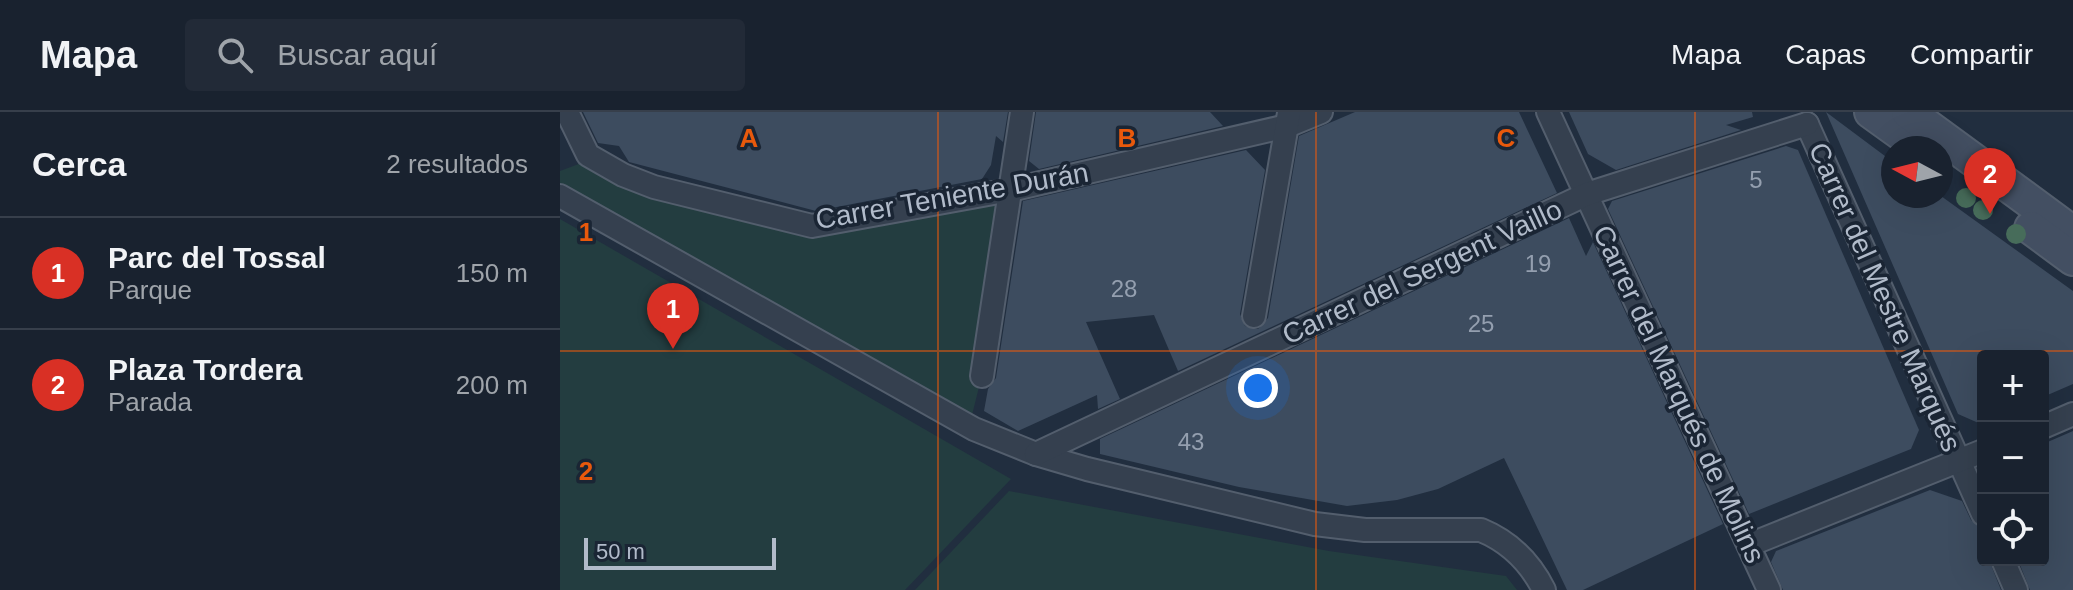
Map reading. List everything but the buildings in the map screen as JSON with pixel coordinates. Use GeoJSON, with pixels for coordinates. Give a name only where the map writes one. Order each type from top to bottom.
{"type":"FeatureCollection","features":[{"type":"Feature","properties":{"kind":"main road"},"geometry":{"type":"LineString","coordinates":[[1871,112],[1904,136]]}},
{"type":"Feature","properties":{"kind":"main road"},"geometry":{"type":"LineString","coordinates":[[1908,112],[2073,233]]}},
{"type":"Feature","properties":{"kind":"main road"},"geometry":{"type":"LineString","coordinates":[[1953,172],[2073,259]]}},
{"type":"Feature","properties":{"kind":"street","name":"Carrer Teniente Durán"},"geometry":{"type":"LineString","coordinates":[[567,112],[588,155],[623,175],[654,187],[812,226],[1010,190],[1321,112]]}},
{"type":"Feature","properties":{"kind":"street"},"geometry":{"type":"LineString","coordinates":[[982,376],[1022,112]]}},
{"type":"Feature","properties":{"kind":"street","name":"Carrer del Marqués de Molins"},"geometry":{"type":"LineString","coordinates":[[1548,112],[1769,590]]}},
{"type":"Feature","properties":{"kind":"street","name":"Carrer del Sergent Vaillo"},"geometry":{"type":"LineString","coordinates":[[1036,454],[1587,194],[1809,118]]}},
{"type":"Feature","properties":{"kind":"street","name":"Carrer del Mestre Marqués"},"geometry":{"type":"LineString","coordinates":[[1809,118],[1977,500]]}},
{"type":"Feature","properties":{"kind":"street"},"geometry":{"type":"LineString","coordinates":[[1254,316],[1288,119]]}},
{"type":"Feature","properties":{"kind":"street"},"geometry":{"type":"LineString","coordinates":[[560,196],[974,429],[1036,454],[1338,528],[1481,530],[1502,539],[1521,556],[1544,590]]}},
{"type":"Feature","properties":{"kind":"street"},"geometry":{"type":"LineString","coordinates":[[2049,424],[2073,414]]}},
{"type":"Feature","properties":{"kind":"street"},"geometry":{"type":"LineString","coordinates":[[1749,545],[1977,454]]}},
{"type":"Feature","properties":{"kind":"street"},"geometry":{"type":"LineString","coordinates":[[2006,566],[2016,590]]}},
{"type":"Feature","properties":{"kind":"green space"},"geometry":{"type":"Polygon","coordinates":[[[608,153],[654,187],[811,226],[1010,190],[982,375],[969,427],[560,196],[560,171],[608,153]]]}},
{"type":"Feature","properties":{"kind":"green space"},"geometry":{"type":"Polygon","coordinates":[[[560,219],[1011,479],[905,590],[560,590],[560,219]]]}},
{"type":"Feature","properties":{"kind":"green space"},"geometry":{"type":"Polygon","coordinates":[[[1009,491],[1329,551],[1506,576],[1517,590],[915,590],[1009,491]]]}},
{"type":"Feature","properties":{"kind":"place","name":"Plaza Tordera"},"geometry":{"type":"Point","coordinates":[1990,214]}},
{"type":"Feature","properties":{"kind":"place","name":"Parc del Tossal"},"geometry":{"type":"Point","coordinates":[673,349]}}]}
